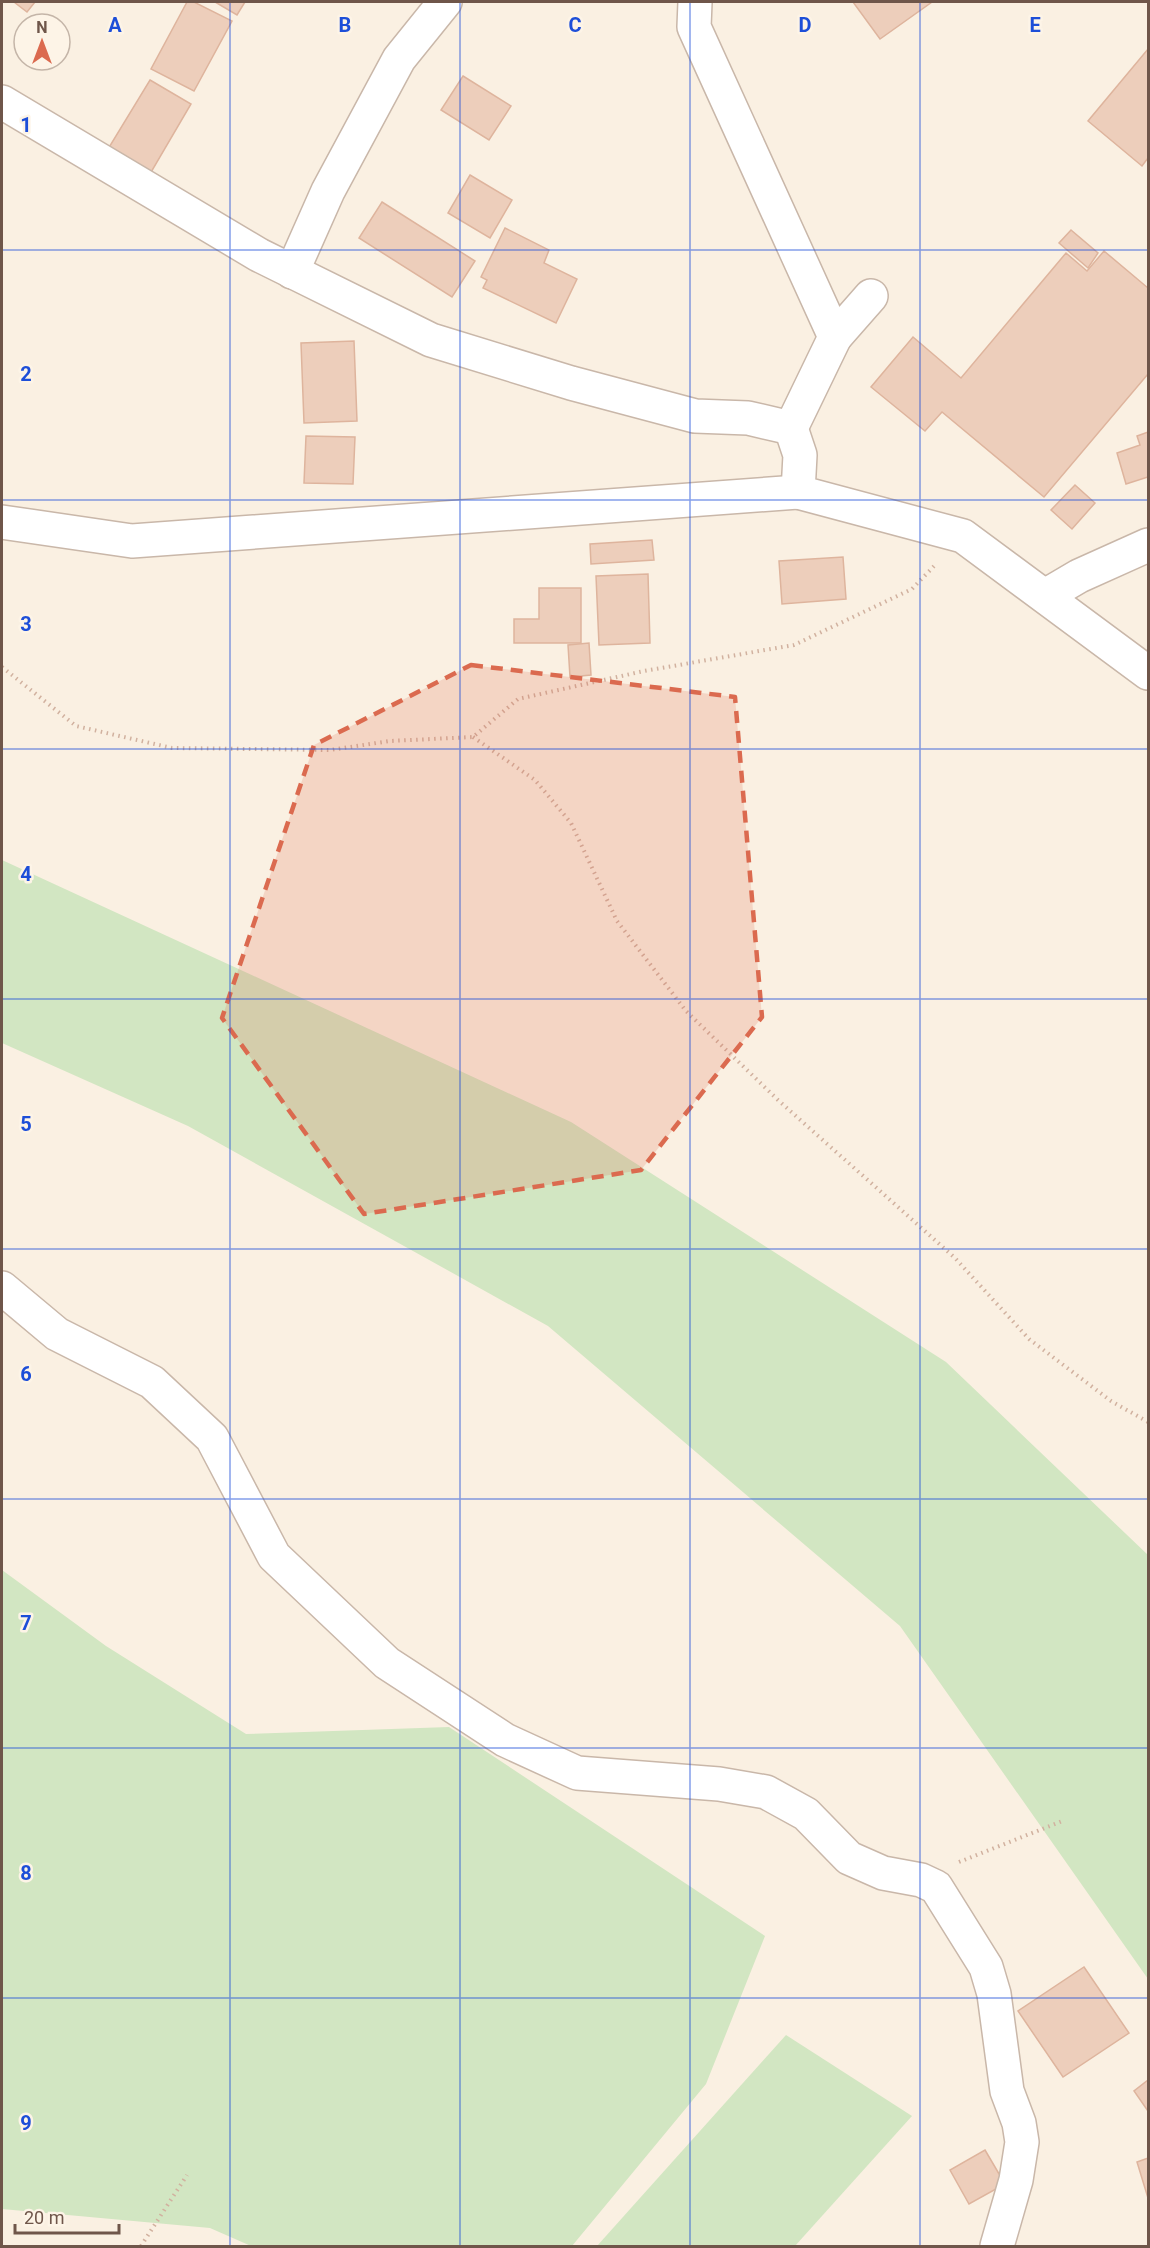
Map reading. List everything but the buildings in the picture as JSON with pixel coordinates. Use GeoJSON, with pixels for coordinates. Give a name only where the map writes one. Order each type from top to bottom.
{"type":"FeatureCollection","features":[{"type":"Feature","properties":{"kind":"street"},"geometry":{"type":"LineString","coordinates":[[292,272],[328,191],[399,58],[445,2]]}},
{"type":"Feature","properties":{"kind":"street"},"geometry":{"type":"LineString","coordinates":[[695,2],[694,27],[835,337]]}},
{"type":"Feature","properties":{"kind":"street"},"geometry":{"type":"LineString","coordinates":[[2,102],[259,255],[431,340],[571,383],[695,416],[748,418],[791,428]]}},
{"type":"Feature","properties":{"kind":"street"},"geometry":{"type":"LineString","coordinates":[[798,492],[800,455],[791,428],[835,337],[871,296]]}},
{"type":"Feature","properties":{"kind":"street"},"geometry":{"type":"LineString","coordinates":[[2,522],[132,542],[798,492],[963,536],[1149,673]]}},
{"type":"Feature","properties":{"kind":"street"},"geometry":{"type":"LineString","coordinates":[[1045,596],[1080,576],[1149,545]]}},
{"type":"Feature","properties":{"kind":"street"},"geometry":{"type":"LineString","coordinates":[[2,1288],[57,1334],[152,1382],[212,1438],[274,1556],[387,1663],[505,1740],[577,1773],[719,1784],[766,1792],[806,1814],[849,1858],[883,1873],[921,1880],[936,1887],[986,1967],[994,1994],[1006,2091],[1019,2123],[1022,2142],[1016,2180],[997,2247]]}},
{"type":"Feature","properties":{"kind":"path"},"geometry":{"type":"LineString","coordinates":[[473,737],[518,699],[644,671],[794,645],[912,590],[963,536]]}},
{"type":"Feature","properties":{"kind":"path"},"geometry":{"type":"LineString","coordinates":[[2,667],[76,726],[172,748],[330,750],[390,741],[473,737],[536,780],[571,823],[617,921],[686,1011],[778,1100],[955,1258],[1029,1339],[1111,1401],[1149,1422]]}},
{"type":"Feature","properties":{"kind":"path"},"geometry":{"type":"LineString","coordinates":[[932,1886],[950,1866],[1065,1820]]}},
{"type":"Feature","properties":{"kind":"path"},"geometry":{"type":"LineString","coordinates":[[141,2247],[187,2175]]}},
{"type":"Feature","properties":{"kind":"highlighted area"},"geometry":{"type":"Polygon","coordinates":[[[471,665],[735,697],[762,1017],[641,1170],[364,1214],[222,1018],[314,745],[471,665]]]}},
{"type":"Feature","properties":{"kind":"green space"},"geometry":{"type":"Polygon","coordinates":[[[2,860],[571,1122],[946,1362],[1148,1555],[1148,1979],[900,1626],[548,1326],[188,1126],[2,1043],[2,860]]]}},
{"type":"Feature","properties":{"kind":"green space"},"geometry":{"type":"Polygon","coordinates":[[[2,1570],[106,1646],[246,1734],[449,1727],[765,1936],[706,2084],[572,2246],[251,2246],[210,2228],[2,2209],[2,1570]]]}},
{"type":"Feature","properties":{"kind":"green space"},"geometry":{"type":"Polygon","coordinates":[[[786,2035],[912,2116],[795,2246],[597,2246],[786,2035]]]}}]}
